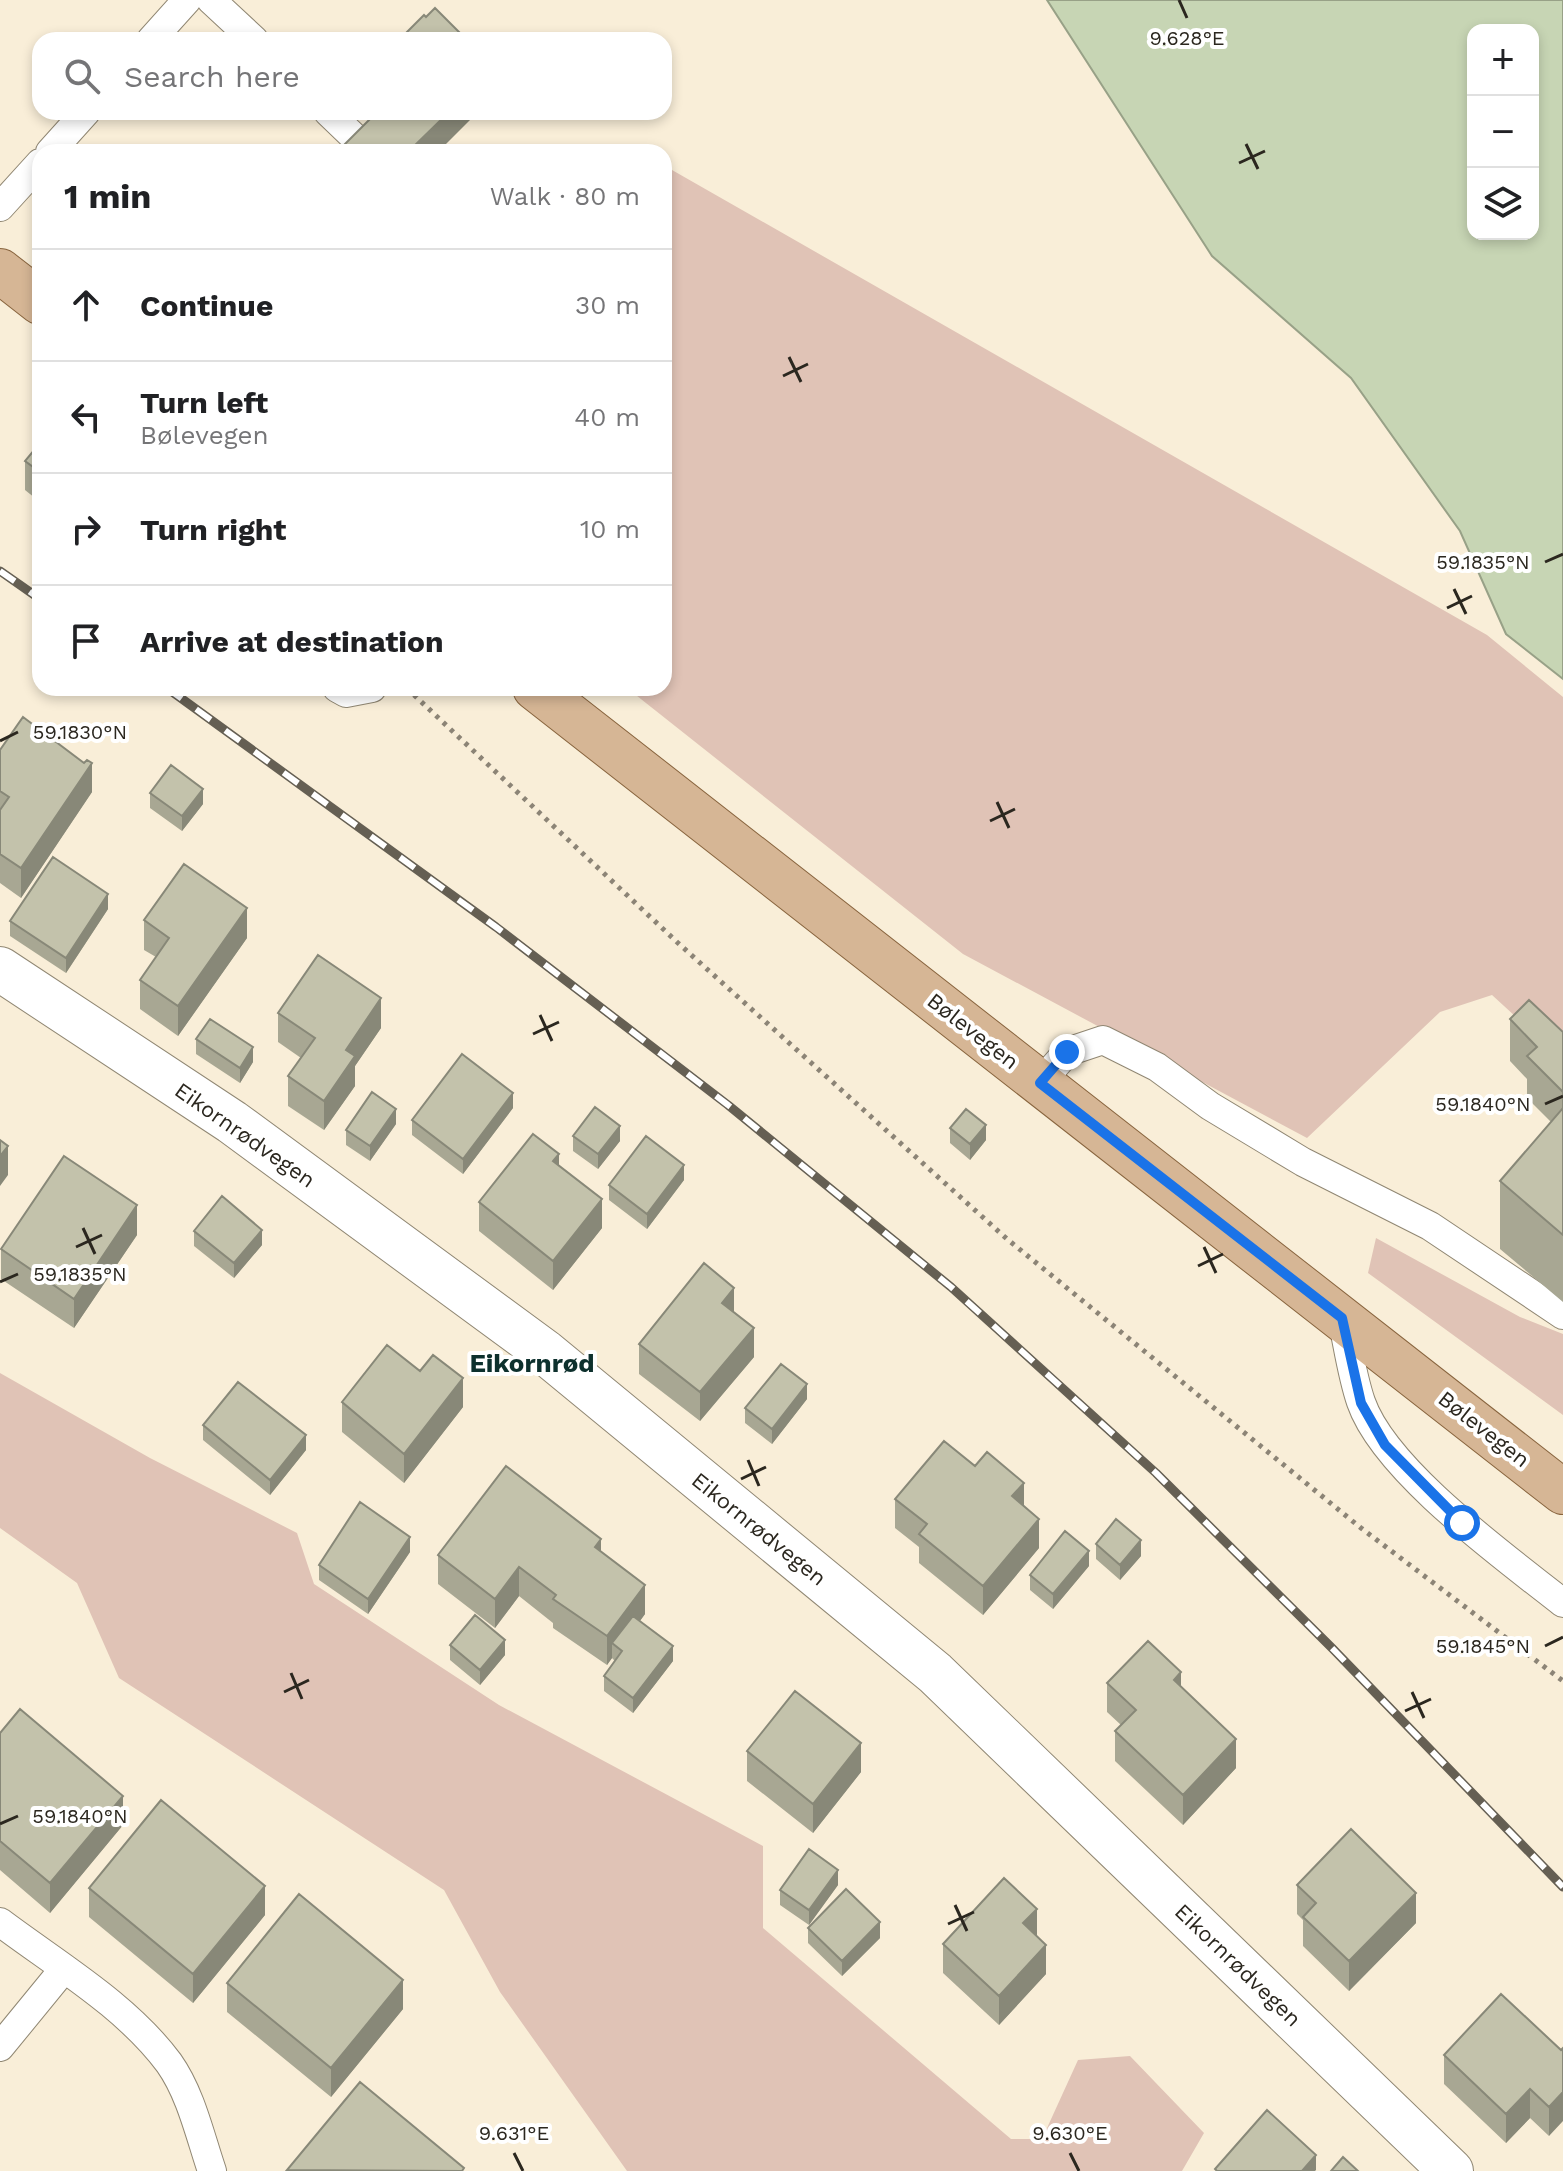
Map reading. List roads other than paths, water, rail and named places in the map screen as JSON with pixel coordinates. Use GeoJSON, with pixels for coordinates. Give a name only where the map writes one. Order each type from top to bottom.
{"type":"FeatureCollection","features":[{"type":"Feature","properties":{"kind":"main road"},"geometry":{"type":"LineString","coordinates":[[0,271],[32,296]]}},
{"type":"Feature","properties":{"kind":"main road","name":"Bølevegen"},"geometry":{"type":"LineString","coordinates":[[545,696],[1563,1492]]}},
{"type":"Feature","properties":{"kind":"street","name":"Eikornrødvegen"},"geometry":{"type":"LineString","coordinates":[[0,969],[232,1122],[545,1352],[935,1673],[1451,2171]]}},
{"type":"Feature","properties":{"kind":"lane"},"geometry":{"type":"LineString","coordinates":[[158,32],[187,0]]}},
{"type":"Feature","properties":{"kind":"lane"},"geometry":{"type":"LineString","coordinates":[[211,0],[245,32]]}},
{"type":"Feature","properties":{"kind":"lane"},"geometry":{"type":"LineString","coordinates":[[57,144],[79,120]]}},
{"type":"Feature","properties":{"kind":"lane"},"geometry":{"type":"LineString","coordinates":[[336,120],[354,137]]}},
{"type":"Feature","properties":{"kind":"lane"},"geometry":{"type":"LineString","coordinates":[[0,207],[32,172]]}},
{"type":"Feature","properties":{"kind":"lane"},"geometry":{"type":"LineString","coordinates":[[1040,1083],[1067,1052],[1103,1040],[1157,1067],[1210,1106],[1303,1162],[1430,1226],[1563,1315]]}},
{"type":"Feature","properties":{"kind":"lane"},"geometry":{"type":"LineString","coordinates":[[1342,1318],[1361,1403],[1385,1445],[1462,1523],[1563,1603]]}},
{"type":"Feature","properties":{"kind":"lane"},"geometry":{"type":"LineString","coordinates":[[0,1922],[130,2020],[169,2064],[186,2095],[212,2171]]}},
{"type":"Feature","properties":{"kind":"lane"},"geometry":{"type":"LineString","coordinates":[[0,2047],[63,1970]]}},
{"type":"Feature","properties":{"kind":"railway"},"geometry":{"type":"LineString","coordinates":[[0,571],[32,593]]}},
{"type":"Feature","properties":{"kind":"railway"},"geometry":{"type":"LineString","coordinates":[[178,696],[496,927],[728,1105],[951,1287],[1156,1473],[1332,1648],[1563,1887]]}},
{"type":"Feature","properties":{"kind":"district","name":"Eikornrød"},"geometry":{"type":"Point","coordinates":[532,1363]}}]}
